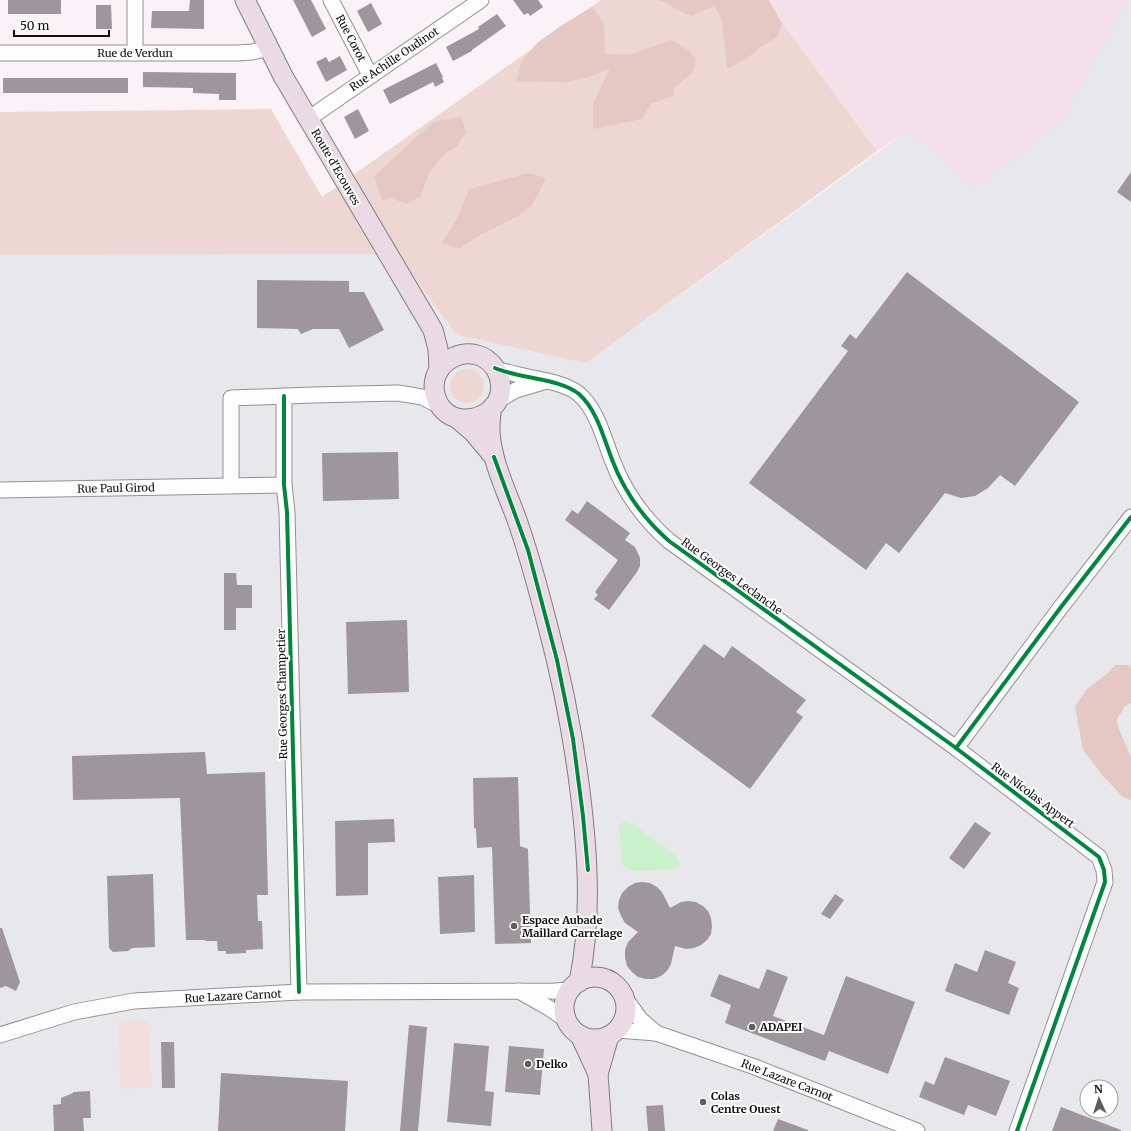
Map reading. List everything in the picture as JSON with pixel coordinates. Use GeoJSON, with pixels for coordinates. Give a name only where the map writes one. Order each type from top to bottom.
{"type":"FeatureCollection","features":[{"type":"Feature","properties":{"kind":"main road","name":"Route d'Ecouves"},"geometry":{"type":"LineString","coordinates":[[245,0],[283,76],[433,330]]}},
{"type":"Feature","properties":{"kind":"main road"},"geometry":{"type":"LineString","coordinates":[[433,330],[446,344],[462,354]]}},
{"type":"Feature","properties":{"kind":"main road"},"geometry":{"type":"LineString","coordinates":[[433,330],[438,349],[437,374],[434,388],[440,406],[451,416],[458,419],[467,420],[476,419],[485,415],[495,405]]}},
{"type":"Feature","properties":{"kind":"main road"},"geometry":{"type":"LineString","coordinates":[[437,374],[449,360],[462,354],[471,354],[480,356],[488,361],[499,375],[501,384],[490,432],[494,456],[528,550],[557,660],[573,739],[588,870],[586,935],[575,986],[567,997],[565,1014],[598,1074],[602,1131]]}},
{"type":"Feature","properties":{"kind":"main road"},"geometry":{"type":"LineString","coordinates":[[458,419],[473,432],[494,456]]}},
{"type":"Feature","properties":{"kind":"main road"},"geometry":{"type":"LineString","coordinates":[[586,935],[596,968],[602,978]]}},
{"type":"Feature","properties":{"kind":"main road"},"geometry":{"type":"LineString","coordinates":[[575,986],[590,978],[602,978],[612,982],[620,989],[625,998],[626,1010],[624,1021],[613,1033],[598,1074]]}},
{"type":"Feature","properties":{"kind":"main road"},"geometry":{"type":"LineString","coordinates":[[574,1028],[594,1039],[613,1033]]}},
{"type":"Feature","properties":{"kind":"street"},"geometry":{"type":"LineString","coordinates":[[134,53],[136,0]]}},
{"type":"Feature","properties":{"kind":"street","name":"Rue Corot"},"geometry":{"type":"LineString","coordinates":[[331,0],[370,75]]}},
{"type":"Feature","properties":{"kind":"street","name":"Rue Achille Oudinot"},"geometry":{"type":"LineString","coordinates":[[308,119],[481,0]]}},
{"type":"Feature","properties":{"kind":"street","name":"Rue de Verdun"},"geometry":{"type":"LineString","coordinates":[[0,53],[238,54],[269,48]]}},
{"type":"Feature","properties":{"kind":"street","name":"Rue Georges Leclanche"},"geometry":{"type":"LineString","coordinates":[[494,368],[514,375],[553,382],[571,389],[578,394],[592,412],[622,482],[641,513],[661,534],[956,748]]}},
{"type":"Feature","properties":{"kind":"street"},"geometry":{"type":"LineString","coordinates":[[398,393],[420,387],[437,374]]}},
{"type":"Feature","properties":{"kind":"street"},"geometry":{"type":"LineString","coordinates":[[495,405],[516,390],[545,381]]}},
{"type":"Feature","properties":{"kind":"street"},"geometry":{"type":"LineString","coordinates":[[284,485],[231,485],[231,398],[398,393],[422,397],[440,406]]}},
{"type":"Feature","properties":{"kind":"street","name":"Rue Georges Champetier"},"geometry":{"type":"LineString","coordinates":[[284,396],[284,485],[287,519],[299,992]]}},
{"type":"Feature","properties":{"kind":"street","name":"Rue Paul Girod"},"geometry":{"type":"LineString","coordinates":[[0,490],[231,485]]}},
{"type":"Feature","properties":{"kind":"street"},"geometry":{"type":"LineString","coordinates":[[956,748],[1061,607],[1131,517]]}},
{"type":"Feature","properties":{"kind":"street","name":"Rue Nicolas Appert"},"geometry":{"type":"LineString","coordinates":[[956,748],[1099,857],[1104,870],[1105,882],[1017,1131]]}},
{"type":"Feature","properties":{"kind":"street","name":"Rue Lazare Carnot"},"geometry":{"type":"LineString","coordinates":[[0,1035],[74,1012],[134,1001],[299,992],[554,991],[575,986]]}},
{"type":"Feature","properties":{"kind":"street","name":"Rue Lazare Carnot"},"geometry":{"type":"LineString","coordinates":[[518,991],[549,1008],[574,1028]]}},
{"type":"Feature","properties":{"kind":"street","name":"Rue Lazare Carnot"},"geometry":{"type":"LineString","coordinates":[[625,998],[640,1019],[656,1033]]}},
{"type":"Feature","properties":{"kind":"street","name":"Rue Lazare Carnot"},"geometry":{"type":"LineString","coordinates":[[613,1033],[656,1033],[755,1068],[917,1131]]}},
{"type":"Feature","properties":{"kind":"shaded area"},"geometry":{"type":"Polygon","coordinates":[[[601,0],[659,0],[691,17],[714,6],[721,18],[727,68],[748,58],[758,49],[778,37],[782,23],[877,151],[586,363],[457,335],[397,254],[0,255],[0,112],[271,109],[322,197],[601,0]]]}},
{"type":"Feature","properties":{"kind":"shaded area"},"geometry":{"type":"Polygon","coordinates":[[[659,0],[769,0],[782,23],[778,37],[758,49],[748,58],[727,69],[721,18],[714,6],[691,17],[659,0]]]}},
{"type":"Feature","properties":{"kind":"shaded area"},"geometry":{"type":"Polygon","coordinates":[[[769,0],[1126,0],[1063,119],[975,188],[909,130],[877,151],[782,23],[769,0]]]}},
{"type":"Feature","properties":{"kind":"shaded area"},"geometry":{"type":"Polygon","coordinates":[[[1126,0],[1131,0],[1131,1131],[0,1131],[0,253],[397,254],[586,363],[909,130],[976,188],[1126,0]]]}},
{"type":"Feature","properties":{"kind":"shaded area"},"geometry":{"type":"Polygon","coordinates":[[[592,7],[604,24],[605,54],[629,55],[671,40],[688,50],[696,59],[693,72],[674,88],[673,96],[651,104],[642,119],[593,129],[593,104],[610,68],[589,77],[566,82],[517,81],[521,62],[537,43],[562,25],[592,7]]]}},
{"type":"Feature","properties":{"kind":"shaded area"},"geometry":{"type":"Polygon","coordinates":[[[461,117],[466,132],[457,146],[443,155],[429,173],[420,197],[407,204],[391,198],[382,201],[374,176],[433,122],[461,117]]]}},
{"type":"Feature","properties":{"kind":"shaded area"},"geometry":{"type":"Polygon","coordinates":[[[528,173],[546,178],[532,205],[518,216],[480,235],[459,249],[442,243],[458,217],[469,189],[528,173]]]}},
{"type":"Feature","properties":{"kind":"shaded area"},"geometry":{"type":"Polygon","coordinates":[[[470,369],[479,374],[483,379],[483,393],[479,398],[474,402],[464,403],[460,402],[451,393],[450,383],[451,379],[460,370],[470,369]]]}},
{"type":"Feature","properties":{"kind":"shaded area"},"geometry":{"type":"Polygon","coordinates":[[[1115,665],[1129,665],[1131,668],[1131,703],[1125,706],[1117,719],[1118,727],[1131,757],[1131,800],[1123,797],[1103,776],[1083,750],[1075,707],[1086,690],[1108,673],[1115,665]]]}},
{"type":"Feature","properties":{"kind":"shaded area"},"geometry":{"type":"Polygon","coordinates":[[[625,821],[633,824],[676,856],[679,866],[673,869],[632,871],[625,867],[622,862],[619,827],[625,821]]]}},
{"type":"Feature","properties":{"kind":"shaded area"},"geometry":{"type":"Polygon","coordinates":[[[148,1020],[152,1087],[121,1089],[118,1021],[148,1020]]]}},
{"type":"Feature","properties":{"kind":"building"},"geometry":{"type":"Polygon","coordinates":[[[8,0],[61,0],[61,14],[8,14],[8,0]]]}},
{"type":"Feature","properties":{"kind":"building"},"geometry":{"type":"Polygon","coordinates":[[[190,0],[204,0],[204,29],[151,28],[152,11],[189,11],[190,0]]]}},
{"type":"Feature","properties":{"kind":"building"},"geometry":{"type":"Polygon","coordinates":[[[293,0],[311,0],[326,29],[312,37],[293,0]]]}},
{"type":"Feature","properties":{"kind":"building"},"geometry":{"type":"Polygon","coordinates":[[[513,0],[538,0],[543,7],[530,16],[528,13],[524,15],[513,0]]]}},
{"type":"Feature","properties":{"kind":"building"},"geometry":{"type":"Polygon","coordinates":[[[371,3],[382,24],[368,32],[357,11],[371,3]]]}},
{"type":"Feature","properties":{"kind":"building"},"geometry":{"type":"Polygon","coordinates":[[[96,5],[111,5],[112,29],[96,29],[96,5]]]}},
{"type":"Feature","properties":{"kind":"building"},"geometry":{"type":"Polygon","coordinates":[[[497,14],[506,26],[472,51],[453,61],[446,47],[479,29],[478,27],[497,14]]]}},
{"type":"Feature","properties":{"kind":"building"},"geometry":{"type":"Polygon","coordinates":[[[340,56],[347,70],[326,82],[316,62],[326,57],[329,62],[340,56]]]}},
{"type":"Feature","properties":{"kind":"building"},"geometry":{"type":"Polygon","coordinates":[[[436,63],[444,82],[435,87],[433,82],[390,104],[383,90],[436,63]]]}},
{"type":"Feature","properties":{"kind":"building"},"geometry":{"type":"Polygon","coordinates":[[[143,72],[236,73],[236,100],[219,100],[219,94],[193,93],[193,88],[143,87],[143,72]]]}},
{"type":"Feature","properties":{"kind":"building"},"geometry":{"type":"Polygon","coordinates":[[[3,78],[128,78],[128,93],[3,93],[3,78]]]}},
{"type":"Feature","properties":{"kind":"building"},"geometry":{"type":"Polygon","coordinates":[[[358,109],[369,131],[355,139],[344,117],[358,109]]]}},
{"type":"Feature","properties":{"kind":"building"},"geometry":{"type":"Polygon","coordinates":[[[1131,172],[1131,202],[1117,192],[1131,172]]]}},
{"type":"Feature","properties":{"kind":"building"},"geometry":{"type":"Polygon","coordinates":[[[907,272],[1079,402],[1015,486],[1000,475],[988,488],[975,496],[961,498],[945,493],[899,553],[886,543],[866,570],[749,483],[848,351],[841,346],[850,334],[856,339],[907,272]]]}},
{"type":"Feature","properties":{"kind":"building"},"geometry":{"type":"Polygon","coordinates":[[[257,280],[349,281],[349,292],[364,292],[384,330],[349,348],[339,329],[313,329],[301,334],[298,329],[257,328],[257,280]]]}},
{"type":"Feature","properties":{"kind":"building"},"geometry":{"type":"Polygon","coordinates":[[[398,452],[399,499],[323,501],[322,453],[398,452]]]}},
{"type":"Feature","properties":{"kind":"building"},"geometry":{"type":"Polygon","coordinates":[[[587,501],[630,533],[625,540],[635,547],[640,558],[640,566],[637,572],[609,610],[594,599],[598,595],[595,592],[618,560],[565,520],[572,510],[578,514],[587,501]]]}},
{"type":"Feature","properties":{"kind":"building"},"geometry":{"type":"Polygon","coordinates":[[[224,573],[236,573],[237,585],[252,585],[252,608],[236,608],[236,630],[224,630],[224,573]]]}},
{"type":"Feature","properties":{"kind":"building"},"geometry":{"type":"Polygon","coordinates":[[[407,620],[409,692],[348,694],[346,622],[407,620]]]}},
{"type":"Feature","properties":{"kind":"building"},"geometry":{"type":"Polygon","coordinates":[[[704,644],[724,658],[732,646],[806,700],[796,712],[803,717],[750,789],[651,716],[704,644]]]}},
{"type":"Feature","properties":{"kind":"building"},"geometry":{"type":"Polygon","coordinates":[[[205,752],[207,774],[265,772],[268,895],[257,895],[258,921],[262,921],[263,949],[246,950],[246,953],[226,954],[226,951],[218,951],[217,941],[186,940],[180,798],[73,800],[72,756],[205,752]]]}},
{"type":"Feature","properties":{"kind":"building"},"geometry":{"type":"Polygon","coordinates":[[[518,777],[520,846],[528,849],[531,943],[495,944],[492,847],[477,848],[476,829],[474,828],[473,778],[518,777]]]}},
{"type":"Feature","properties":{"kind":"building"},"geometry":{"type":"Polygon","coordinates":[[[394,819],[395,842],[368,843],[368,895],[336,896],[335,821],[394,819]]]}},
{"type":"Feature","properties":{"kind":"building"},"geometry":{"type":"Polygon","coordinates":[[[975,822],[991,833],[964,869],[949,858],[975,822]]]}},
{"type":"Feature","properties":{"kind":"building"},"geometry":{"type":"Polygon","coordinates":[[[153,874],[155,947],[132,948],[128,951],[113,952],[109,948],[107,876],[153,874]]]}},
{"type":"Feature","properties":{"kind":"building"},"geometry":{"type":"Polygon","coordinates":[[[474,875],[475,932],[440,934],[438,877],[474,875]]]}},
{"type":"Feature","properties":{"kind":"building"},"geometry":{"type":"Polygon","coordinates":[[[635,883],[650,883],[657,887],[662,892],[670,908],[681,902],[688,901],[696,902],[703,906],[708,911],[712,926],[711,934],[701,945],[686,949],[675,946],[671,964],[667,971],[654,979],[638,977],[627,966],[625,950],[628,942],[638,932],[625,923],[618,908],[622,893],[635,883]]]}},
{"type":"Feature","properties":{"kind":"building"},"geometry":{"type":"Polygon","coordinates":[[[835,894],[844,900],[830,919],[821,914],[835,894]]]}},
{"type":"Feature","properties":{"kind":"building"},"geometry":{"type":"Polygon","coordinates":[[[0,928],[2,928],[20,982],[16,991],[6,986],[0,988],[0,928]]]}},
{"type":"Feature","properties":{"kind":"building"},"geometry":{"type":"Polygon","coordinates":[[[985,950],[1016,962],[1008,983],[1019,988],[1009,1015],[945,991],[955,963],[977,972],[985,950]]]}},
{"type":"Feature","properties":{"kind":"building"},"geometry":{"type":"Polygon","coordinates":[[[767,969],[788,977],[773,1016],[824,1035],[846,976],[915,1002],[888,1074],[829,1051],[825,1061],[725,1023],[731,1005],[710,996],[719,974],[759,989],[767,969]]]}},
{"type":"Feature","properties":{"kind":"building"},"geometry":{"type":"Polygon","coordinates":[[[409,1025],[427,1027],[418,1131],[400,1131],[409,1025]]]}},
{"type":"Feature","properties":{"kind":"building"},"geometry":{"type":"Polygon","coordinates":[[[161,1042],[174,1042],[175,1088],[162,1088],[161,1042]]]}},
{"type":"Feature","properties":{"kind":"building"},"geometry":{"type":"Polygon","coordinates":[[[454,1043],[489,1046],[485,1091],[494,1092],[491,1126],[447,1122],[454,1043]]]}},
{"type":"Feature","properties":{"kind":"building"},"geometry":{"type":"Polygon","coordinates":[[[509,1046],[544,1049],[540,1095],[505,1092],[509,1046]]]}},
{"type":"Feature","properties":{"kind":"building"},"geometry":{"type":"Polygon","coordinates":[[[945,1057],[1010,1081],[996,1116],[968,1105],[964,1115],[919,1097],[925,1081],[934,1085],[945,1057]]]}},
{"type":"Feature","properties":{"kind":"building"},"geometry":{"type":"Polygon","coordinates":[[[221,1073],[348,1081],[345,1131],[218,1131],[221,1073]]]}},
{"type":"Feature","properties":{"kind":"building"},"geometry":{"type":"Polygon","coordinates":[[[90,1091],[91,1118],[83,1118],[84,1131],[54,1131],[53,1105],[61,1104],[61,1098],[73,1092],[90,1091]]]}},
{"type":"Feature","properties":{"kind":"building"},"geometry":{"type":"Polygon","coordinates":[[[663,1105],[665,1131],[648,1131],[646,1106],[663,1105]]]}},
{"type":"Feature","properties":{"kind":"building"},"geometry":{"type":"Polygon","coordinates":[[[1061,1107],[1079,1114],[1079,1119],[1092,1119],[1121,1130],[1121,1131],[1052,1131],[1061,1107]]]}},
{"type":"Feature","properties":{"kind":"building"},"geometry":{"type":"Polygon","coordinates":[[[778,1119],[808,1130],[808,1131],[773,1131],[778,1119]]]}},
{"type":"Feature","properties":{"kind":"cycle path"},"geometry":{"type":"LineString","coordinates":[[495,368],[505,372],[561,385],[579,394],[586,401],[596,417],[613,462],[629,495],[643,515],[660,533],[956,748]]}},
{"type":"Feature","properties":{"kind":"cycle path"},"geometry":{"type":"LineString","coordinates":[[284,396],[284,485],[287,512],[299,992]]}},
{"type":"Feature","properties":{"kind":"cycle path"},"geometry":{"type":"LineString","coordinates":[[494,457],[528,550],[557,660],[573,739],[588,870]]}},
{"type":"Feature","properties":{"kind":"cycle path"},"geometry":{"type":"LineString","coordinates":[[1017,1131],[1105,882],[1104,870],[1099,857],[956,748],[1061,607],[1131,517]]}},
{"type":"Feature","properties":{"kind":"place","name":"Espace Aubade Maillard Carrelage"},"geometry":{"type":"Point","coordinates":[514,926]}},
{"type":"Feature","properties":{"kind":"place","name":"ADAPEI"},"geometry":{"type":"Point","coordinates":[752,1027]}},
{"type":"Feature","properties":{"kind":"place","name":"Delko"},"geometry":{"type":"Point","coordinates":[528,1064]}},
{"type":"Feature","properties":{"kind":"place","name":"Colas Centre Ouest"},"geometry":{"type":"Point","coordinates":[703,1102]}}]}
